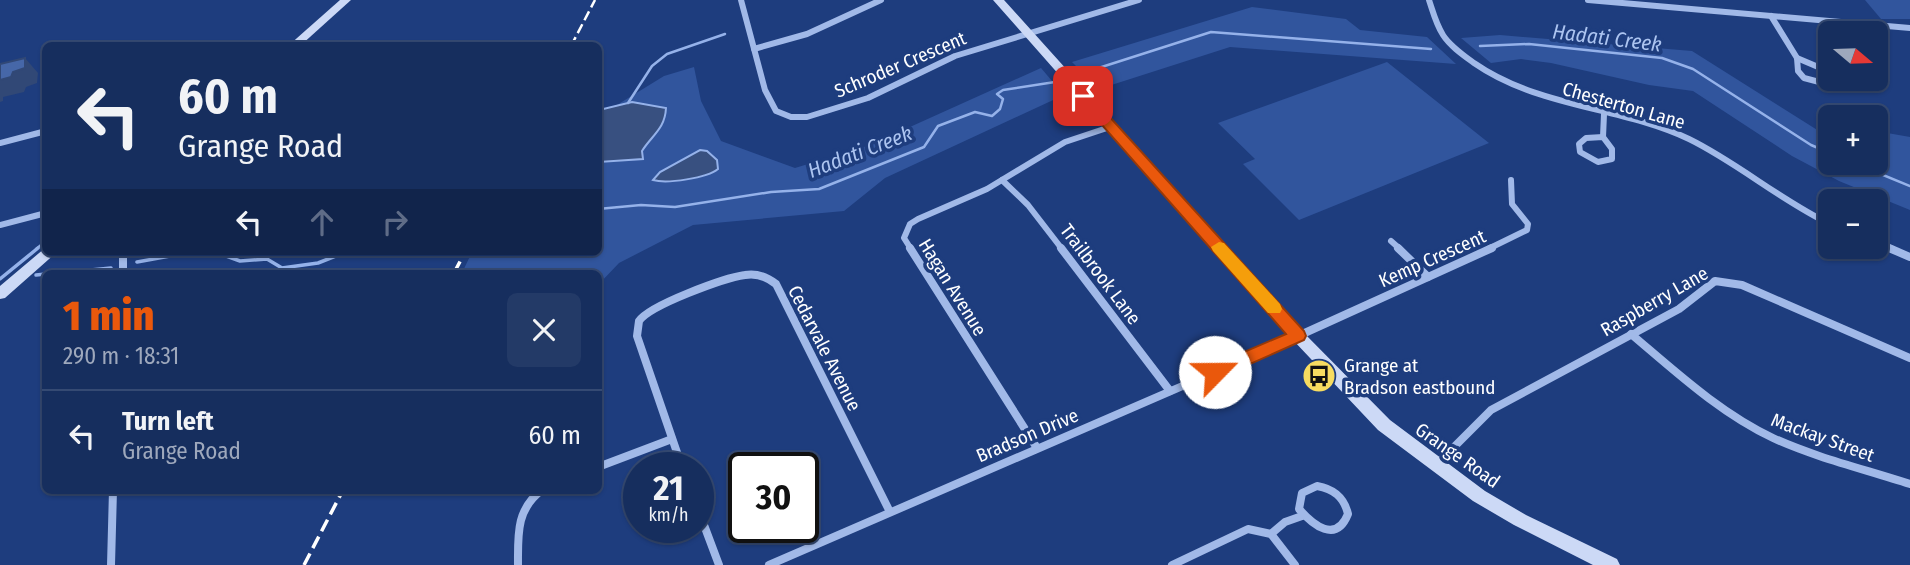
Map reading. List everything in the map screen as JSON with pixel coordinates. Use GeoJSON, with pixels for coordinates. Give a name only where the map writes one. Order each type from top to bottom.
{"type":"FeatureCollection","features":[{"type":"Feature","properties":{"kind":"main road"},"geometry":{"type":"LineString","coordinates":[[298,42],[346,0]]}},
{"type":"Feature","properties":{"kind":"main road","name":"Grange Road"},"geometry":{"type":"LineString","coordinates":[[998,0],[1298,336],[1384,425],[1436,465],[1520,520],[1611,565]]}},
{"type":"Feature","properties":{"kind":"main road"},"geometry":{"type":"LineString","coordinates":[[0,294],[45,256]]}},
{"type":"Feature","properties":{"kind":"street","name":"Schroder Crescent"},"geometry":{"type":"LineString","coordinates":[[741,0],[765,90],[776,111],[798,118],[868,98],[955,56],[1027,34]]}},
{"type":"Feature","properties":{"kind":"street"},"geometry":{"type":"LineString","coordinates":[[754,49],[807,34],[881,0]]}},
{"type":"Feature","properties":{"kind":"street","name":"Chesterton Lane"},"geometry":{"type":"LineString","coordinates":[[1429,0],[1444,36],[1493,76],[1533,95],[1663,129],[1688,139],[1796,208],[1818,218]]}},
{"type":"Feature","properties":{"kind":"street"},"geometry":{"type":"LineString","coordinates":[[1588,0],[1647,2],[1771,16],[1910,27]]}},
{"type":"Feature","properties":{"kind":"street"},"geometry":{"type":"LineString","coordinates":[[1027,34],[1135,1]]}},
{"type":"Feature","properties":{"kind":"street"},"geometry":{"type":"LineString","coordinates":[[1771,16],[1797,58],[1798,71],[1804,78],[1818,82]]}},
{"type":"Feature","properties":{"kind":"street"},"geometry":{"type":"LineString","coordinates":[[1797,58],[1818,67]]}},
{"type":"Feature","properties":{"kind":"street"},"geometry":{"type":"LineString","coordinates":[[1603,137],[1582,141],[1579,144],[1580,152],[1598,162],[1612,159],[1612,149],[1603,137],[1604,114]]}},
{"type":"Feature","properties":{"kind":"street","name":"Hagan Avenue"},"geometry":{"type":"LineString","coordinates":[[1037,448],[904,238],[911,224],[918,219],[973,196],[1065,142],[1110,127]]}},
{"type":"Feature","properties":{"kind":"street"},"geometry":{"type":"LineString","coordinates":[[0,143],[42,132]]}},
{"type":"Feature","properties":{"kind":"street","name":"Trailbrook Lane"},"geometry":{"type":"LineString","coordinates":[[1002,180],[1028,205],[1170,391]]}},
{"type":"Feature","properties":{"kind":"street","name":"Kemp Crescent"},"geometry":{"type":"LineString","coordinates":[[1298,336],[1527,230],[1523,216],[1512,204],[1511,180]]}},
{"type":"Feature","properties":{"kind":"street"},"geometry":{"type":"LineString","coordinates":[[0,225],[42,214]]}},
{"type":"Feature","properties":{"kind":"street"},"geometry":{"type":"LineString","coordinates":[[1391,240],[1428,277]]}},
{"type":"Feature","properties":{"kind":"street"},"geometry":{"type":"LineString","coordinates":[[1888,248],[1910,257]]}},
{"type":"Feature","properties":{"kind":"street","name":"Cedarvale Avenue"},"geometry":{"type":"LineString","coordinates":[[677,452],[637,336],[639,319],[646,311],[659,305],[744,275],[767,278],[776,284],[890,512]]}},
{"type":"Feature","properties":{"kind":"street","name":"Raspberry Lane"},"geometry":{"type":"LineString","coordinates":[[1436,465],[1491,410],[1679,309],[1715,281],[1727,280],[1910,358]]}},
{"type":"Feature","properties":{"kind":"street","name":"Mackay Street"},"geometry":{"type":"LineString","coordinates":[[1632,334],[1723,409],[1756,430],[1783,442],[1910,484]]}},
{"type":"Feature","properties":{"kind":"street","name":"Bradson Drive"},"geometry":{"type":"LineString","coordinates":[[769,565],[1298,336]]}},
{"type":"Feature","properties":{"kind":"street"},"geometry":{"type":"LineString","coordinates":[[602,465],[672,439]]}},
{"type":"Feature","properties":{"kind":"street"},"geometry":{"type":"LineString","coordinates":[[1317,486],[1325,487],[1339,495],[1348,514],[1342,525],[1330,530],[1314,526],[1302,516],[1298,502],[1300,496],[1303,491],[1317,486]]}},
{"type":"Feature","properties":{"kind":"street"},"geometry":{"type":"LineString","coordinates":[[111,565],[113,494]]}},
{"type":"Feature","properties":{"kind":"street"},"geometry":{"type":"LineString","coordinates":[[518,565],[519,515],[524,505],[537,494]]}},
{"type":"Feature","properties":{"kind":"street"},"geometry":{"type":"LineString","coordinates":[[1271,534],[1286,522],[1302,516]]}},
{"type":"Feature","properties":{"kind":"street"},"geometry":{"type":"LineString","coordinates":[[1172,565],[1248,528],[1271,534],[1295,565]]}},
{"type":"Feature","properties":{"kind":"street"},"geometry":{"type":"LineString","coordinates":[[711,543],[719,565]]}},
{"type":"Feature","properties":{"kind":"shaded area"},"geometry":{"type":"Polygon","coordinates":[[[1865,0],[1910,0],[1910,19],[1881,19],[1865,0]]]}},
{"type":"Feature","properties":{"kind":"shaded area"},"geometry":{"type":"Polygon","coordinates":[[[1252,7],[1346,19],[1360,30],[1427,37],[1456,64],[1230,47],[1099,89],[1072,62],[1252,7]]]}},
{"type":"Feature","properties":{"kind":"shaded area"},"geometry":{"type":"Polygon","coordinates":[[[1500,35],[1692,51],[1818,130],[1818,170],[1792,156],[1693,91],[1649,85],[1551,63],[1521,59],[1491,63],[1461,38],[1500,35]]]}},
{"type":"Feature","properties":{"kind":"shaded area"},"geometry":{"type":"Polygon","coordinates":[[[1387,62],[1489,143],[1299,220],[1243,164],[1255,159],[1218,123],[1387,62]]]}},
{"type":"Feature","properties":{"kind":"shaded area"},"geometry":{"type":"Polygon","coordinates":[[[694,67],[701,101],[721,141],[795,168],[870,145],[1041,68],[1064,95],[885,178],[844,211],[693,225],[619,263],[602,281],[602,270],[463,270],[470,256],[602,256],[602,114],[664,76],[694,67]]]}},
{"type":"Feature","properties":{"kind":"shaded area"},"geometry":{"type":"Polygon","coordinates":[[[632,102],[666,108],[661,127],[642,151],[643,159],[602,162],[602,109],[632,102]]]}},
{"type":"Feature","properties":{"kind":"shaded area"},"geometry":{"type":"Polygon","coordinates":[[[1888,133],[1910,137],[1910,210],[1888,201],[1888,189],[1859,189],[1828,175],[1888,175],[1888,133]]]}},
{"type":"Feature","properties":{"kind":"shaded area"},"geometry":{"type":"Polygon","coordinates":[[[700,150],[707,151],[717,160],[718,169],[687,179],[653,180],[660,172],[700,150]]]}},
{"type":"Feature","properties":{"kind":"building"},"geometry":{"type":"Polygon","coordinates":[[[25,58],[25,68],[0,80],[0,64],[25,58]]]}},
{"type":"Feature","properties":{"kind":"waterway","name":"Hadati Creek"},"geometry":{"type":"LineString","coordinates":[[1086,72],[1211,32],[1431,49]]}},
{"type":"Feature","properties":{"kind":"waterway"},"geometry":{"type":"LineString","coordinates":[[628,103],[652,66],[667,54],[725,34]]}},
{"type":"Feature","properties":{"kind":"waterway","name":"Hadati Creek"},"geometry":{"type":"LineString","coordinates":[[1480,46],[1529,44],[1662,58],[1693,69],[1818,148]]}},
{"type":"Feature","properties":{"kind":"waterway","name":"Hadati Creek"},"geometry":{"type":"LineString","coordinates":[[602,209],[641,205],[675,207],[771,192],[819,189],[924,147],[938,126],[975,112],[992,116],[1000,109],[1003,99],[997,94],[1003,90],[1055,82]]}},
{"type":"Feature","properties":{"kind":"waterway","name":"Hadati Creek"},"geometry":{"type":"LineString","coordinates":[[1883,175],[1910,186]]}},
{"type":"Feature","properties":{"kind":"waterway"},"geometry":{"type":"LineString","coordinates":[[36,249],[42,244]]}},
{"type":"Feature","properties":{"kind":"waterway"},"geometry":{"type":"LineString","coordinates":[[0,279],[38,248]]}},
{"type":"Feature","properties":{"kind":"waterway"},"geometry":{"type":"LineString","coordinates":[[137,262],[170,256]]}},
{"type":"Feature","properties":{"kind":"waterway"},"geometry":{"type":"LineString","coordinates":[[226,256],[240,261],[267,259],[282,268],[318,263],[336,256]]}},
{"type":"Feature","properties":{"kind":"waterway"},"geometry":{"type":"LineString","coordinates":[[91,270],[111,268]]}},
{"type":"Feature","properties":{"kind":"waterway"},"geometry":{"type":"LineString","coordinates":[[36,275],[42,274]]}},
{"type":"Feature","properties":{"kind":"railway"},"geometry":{"type":"LineString","coordinates":[[573,42],[595,0]]}},
{"type":"Feature","properties":{"kind":"railway"},"geometry":{"type":"LineString","coordinates":[[456,270],[463,256]]}},
{"type":"Feature","properties":{"kind":"railway"},"geometry":{"type":"LineString","coordinates":[[304,565],[341,494]]}},
{"type":"Feature","properties":{"kind":"slow traffic"},"geometry":{"type":"LineString","coordinates":[[1219,247],[1274,309]]}},
{"type":"Feature","properties":{"kind":"place","name":"Grange at Bradson eastbound"},"geometry":{"type":"Point","coordinates":[1319,376]}},
{"type":"Feature","properties":{"kind":"route"},"geometry":{"type":"LineString","coordinates":[[1083,96],[1298,336],[1215,372]]}}]}
